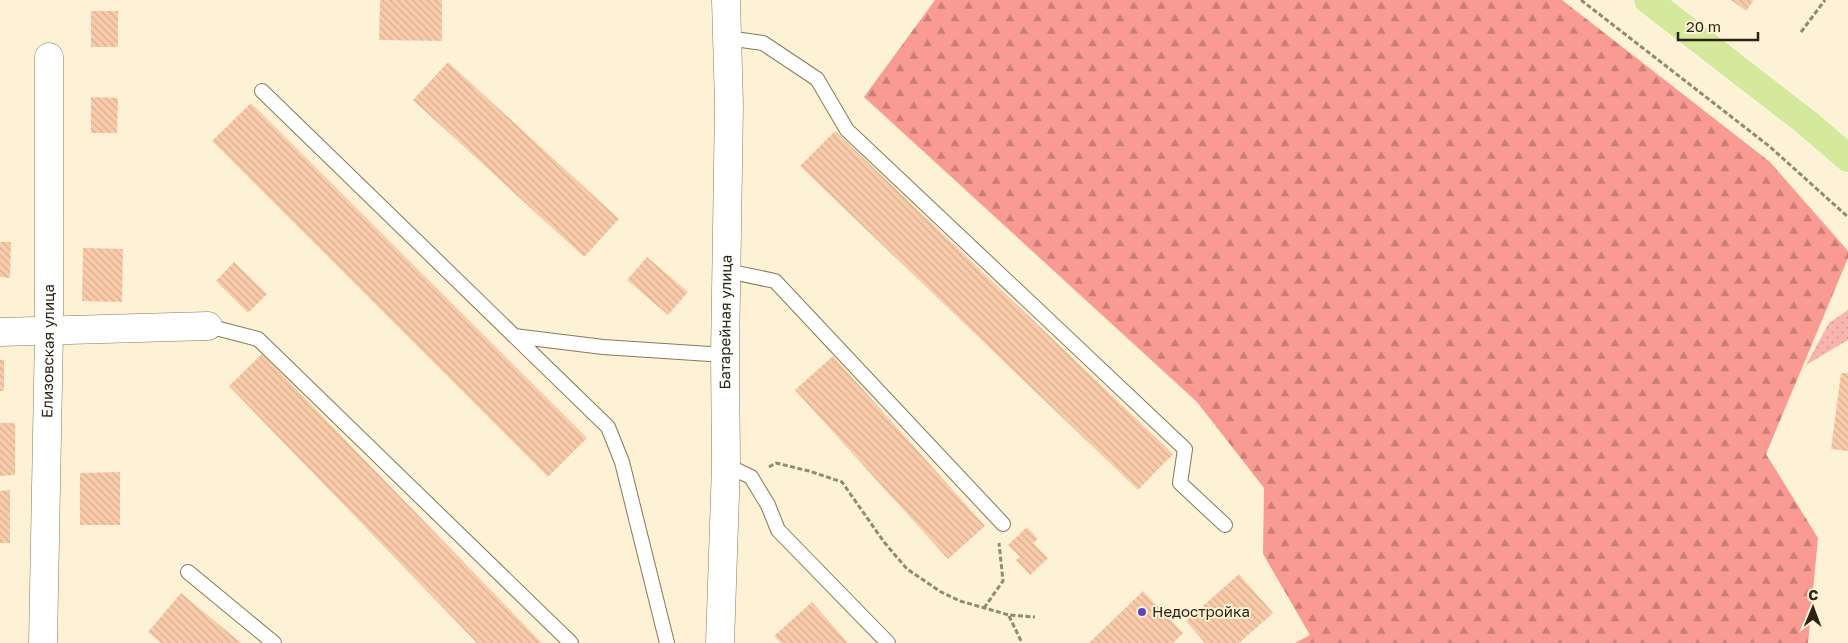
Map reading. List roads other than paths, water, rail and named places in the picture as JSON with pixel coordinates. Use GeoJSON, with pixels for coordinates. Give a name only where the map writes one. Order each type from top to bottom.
{"type":"FeatureCollection","features":[{"type":"Feature","properties":{"kind":"main road"},"geometry":{"type":"LineString","coordinates":[[1648,0],[1806,122],[1848,158]]}},
{"type":"Feature","properties":{"kind":"street","name":"Батарейная улица"},"geometry":{"type":"LineString","coordinates":[[720,643],[726,465],[725,355],[729,105],[726,0]]}},
{"type":"Feature","properties":{"kind":"street","name":"Елизовская улица"},"geometry":{"type":"LineString","coordinates":[[43,643],[49,332],[49,57]]}},
{"type":"Feature","properties":{"kind":"street"},"geometry":{"type":"LineString","coordinates":[[0,332],[208,326]]}},
{"type":"Feature","properties":{"kind":"lane"},"geometry":{"type":"LineString","coordinates":[[727,38],[763,43],[817,79],[847,130],[1185,449],[1180,483],[1225,525]]}},
{"type":"Feature","properties":{"kind":"lane"},"geometry":{"type":"LineString","coordinates":[[262,91],[608,427],[622,462],[667,643]]}},
{"type":"Feature","properties":{"kind":"lane"},"geometry":{"type":"LineString","coordinates":[[727,271],[775,281],[1003,524]]}},
{"type":"Feature","properties":{"kind":"lane"},"geometry":{"type":"LineString","coordinates":[[208,326],[258,339],[571,643]]}},
{"type":"Feature","properties":{"kind":"lane"},"geometry":{"type":"LineString","coordinates":[[514,336],[603,347],[725,355]]}},
{"type":"Feature","properties":{"kind":"lane"},"geometry":{"type":"LineString","coordinates":[[726,465],[751,477],[768,505],[778,530],[888,643]]}},
{"type":"Feature","properties":{"kind":"lane"},"geometry":{"type":"LineString","coordinates":[[188,572],[274,643]]}},
{"type":"Feature","properties":{"kind":"place","name":"Недостройка"},"geometry":{"type":"Point","coordinates":[1142,612]}}]}
